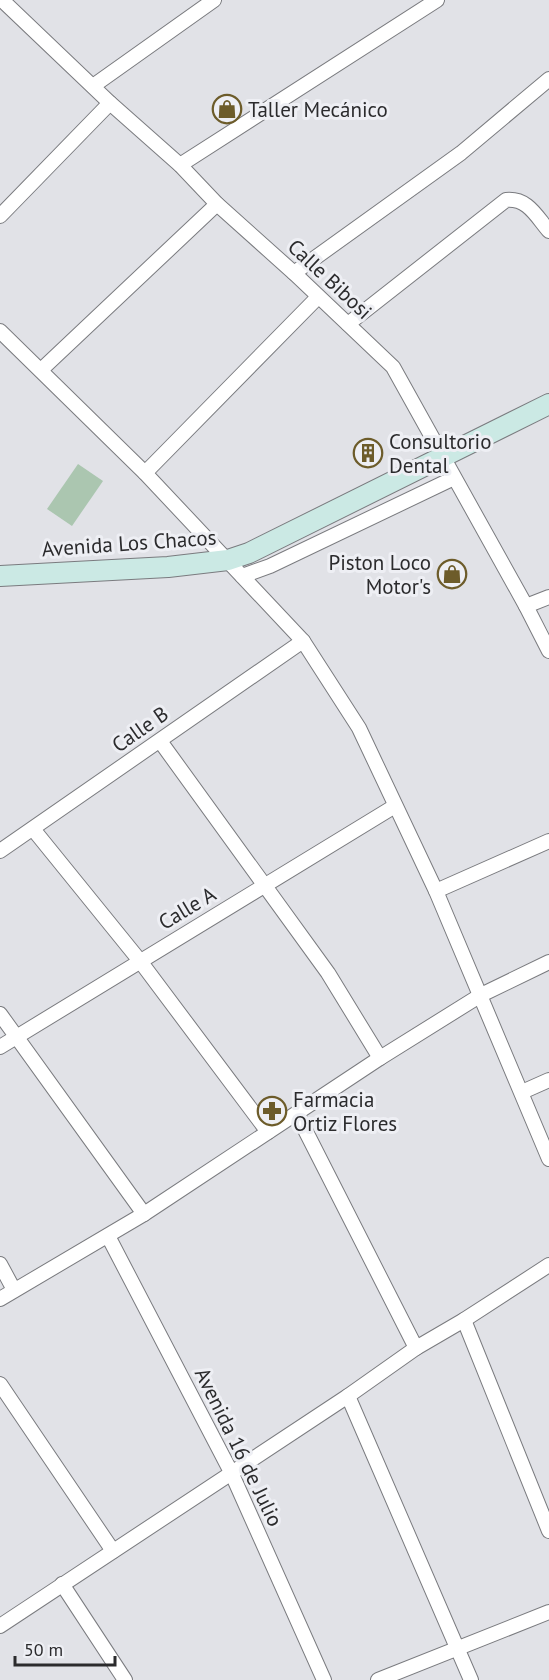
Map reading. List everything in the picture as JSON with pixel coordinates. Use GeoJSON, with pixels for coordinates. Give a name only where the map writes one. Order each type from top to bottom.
{"type":"FeatureCollection","features":[{"type":"Feature","properties":{"kind":"street","name":"Calle Bibosi"},"geometry":{"type":"LineString","coordinates":[[2,0],[393,367],[549,651]]}},
{"type":"Feature","properties":{"kind":"street"},"geometry":{"type":"LineString","coordinates":[[93,86],[214,0]]}},
{"type":"Feature","properties":{"kind":"street"},"geometry":{"type":"LineString","coordinates":[[180,165],[437,0]]}},
{"type":"Feature","properties":{"kind":"street"},"geometry":{"type":"LineString","coordinates":[[294,273],[461,153],[549,79]]}},
{"type":"Feature","properties":{"kind":"street"},"geometry":{"type":"LineString","coordinates":[[0,216],[110,103]]}},
{"type":"Feature","properties":{"kind":"street"},"geometry":{"type":"LineString","coordinates":[[348,324],[506,200],[516,199],[524,202],[549,231]]}},
{"type":"Feature","properties":{"kind":"street"},"geometry":{"type":"LineString","coordinates":[[41,370],[217,204]]}},
{"type":"Feature","properties":{"kind":"street"},"geometry":{"type":"LineString","coordinates":[[145,473],[318,297]]}},
{"type":"Feature","properties":{"kind":"street"},"geometry":{"type":"LineString","coordinates":[[0,331],[145,473],[303,641],[359,728],[436,891],[549,1159]]}},
{"type":"Feature","properties":{"kind":"street","name":"Avenida Los Chacos"},"geometry":{"type":"LineString","coordinates":[[0,576],[168,567],[228,561],[249,553],[549,404]]}},
{"type":"Feature","properties":{"kind":"street"},"geometry":{"type":"LineString","coordinates":[[242,576],[270,566],[454,478]]}},
{"type":"Feature","properties":{"kind":"street"},"geometry":{"type":"LineString","coordinates":[[526,606],[549,597]]}},
{"type":"Feature","properties":{"kind":"street","name":"Calle B"},"geometry":{"type":"LineString","coordinates":[[0,852],[303,641]]}},
{"type":"Feature","properties":{"kind":"street"},"geometry":{"type":"LineString","coordinates":[[160,741],[328,973],[380,1058]]}},
{"type":"Feature","properties":{"kind":"street","name":"Calle A"},"geometry":{"type":"LineString","coordinates":[[0,1047],[395,806]]}},
{"type":"Feature","properties":{"kind":"street"},"geometry":{"type":"LineString","coordinates":[[33,829],[140,961],[268,1132]]}},
{"type":"Feature","properties":{"kind":"street"},"geometry":{"type":"LineString","coordinates":[[436,891],[549,841]]}},
{"type":"Feature","properties":{"kind":"street"},"geometry":{"type":"LineString","coordinates":[[0,1299],[144,1214],[380,1058],[481,995],[549,962]]}},
{"type":"Feature","properties":{"kind":"street"},"geometry":{"type":"LineString","coordinates":[[0,1014],[144,1214]]}},
{"type":"Feature","properties":{"kind":"street"},"geometry":{"type":"LineString","coordinates":[[522,1092],[549,1080]]}},
{"type":"Feature","properties":{"kind":"street"},"geometry":{"type":"LineString","coordinates":[[297,1114],[416,1348]]}},
{"type":"Feature","properties":{"kind":"street","name":"Avenida 16 de Julio"},"geometry":{"type":"LineString","coordinates":[[108,1236],[231,1472],[324,1680]]}},
{"type":"Feature","properties":{"kind":"street"},"geometry":{"type":"LineString","coordinates":[[0,1264],[14,1290]]}},
{"type":"Feature","properties":{"kind":"street"},"geometry":{"type":"LineString","coordinates":[[0,1626],[348,1396],[416,1348],[549,1265]]}},
{"type":"Feature","properties":{"kind":"street"},"geometry":{"type":"LineString","coordinates":[[464,1320],[549,1531]]}},
{"type":"Feature","properties":{"kind":"street"},"geometry":{"type":"LineString","coordinates":[[0,1384],[113,1551]]}},
{"type":"Feature","properties":{"kind":"street"},"geometry":{"type":"LineString","coordinates":[[348,1396],[471,1680]]}},
{"type":"Feature","properties":{"kind":"street"},"geometry":{"type":"LineString","coordinates":[[62,1584],[125,1680]]}},
{"type":"Feature","properties":{"kind":"street"},"geometry":{"type":"LineString","coordinates":[[378,1680],[549,1612]]}},
{"type":"Feature","properties":{"kind":"green space"},"geometry":{"type":"Polygon","coordinates":[[[78,464],[103,481],[72,526],[47,509],[78,464]]]}},
{"type":"Feature","properties":{"kind":"place","name":"Taller Mecánico"},"geometry":{"type":"Point","coordinates":[227,109]}},
{"type":"Feature","properties":{"kind":"place","name":"Consultorio Dental"},"geometry":{"type":"Point","coordinates":[368,453]}},
{"type":"Feature","properties":{"kind":"place","name":"Piston Loco Motor's"},"geometry":{"type":"Point","coordinates":[452,574]}},
{"type":"Feature","properties":{"kind":"place","name":"Farmacia Ortiz Flores"},"geometry":{"type":"Point","coordinates":[272,1111]}}]}
